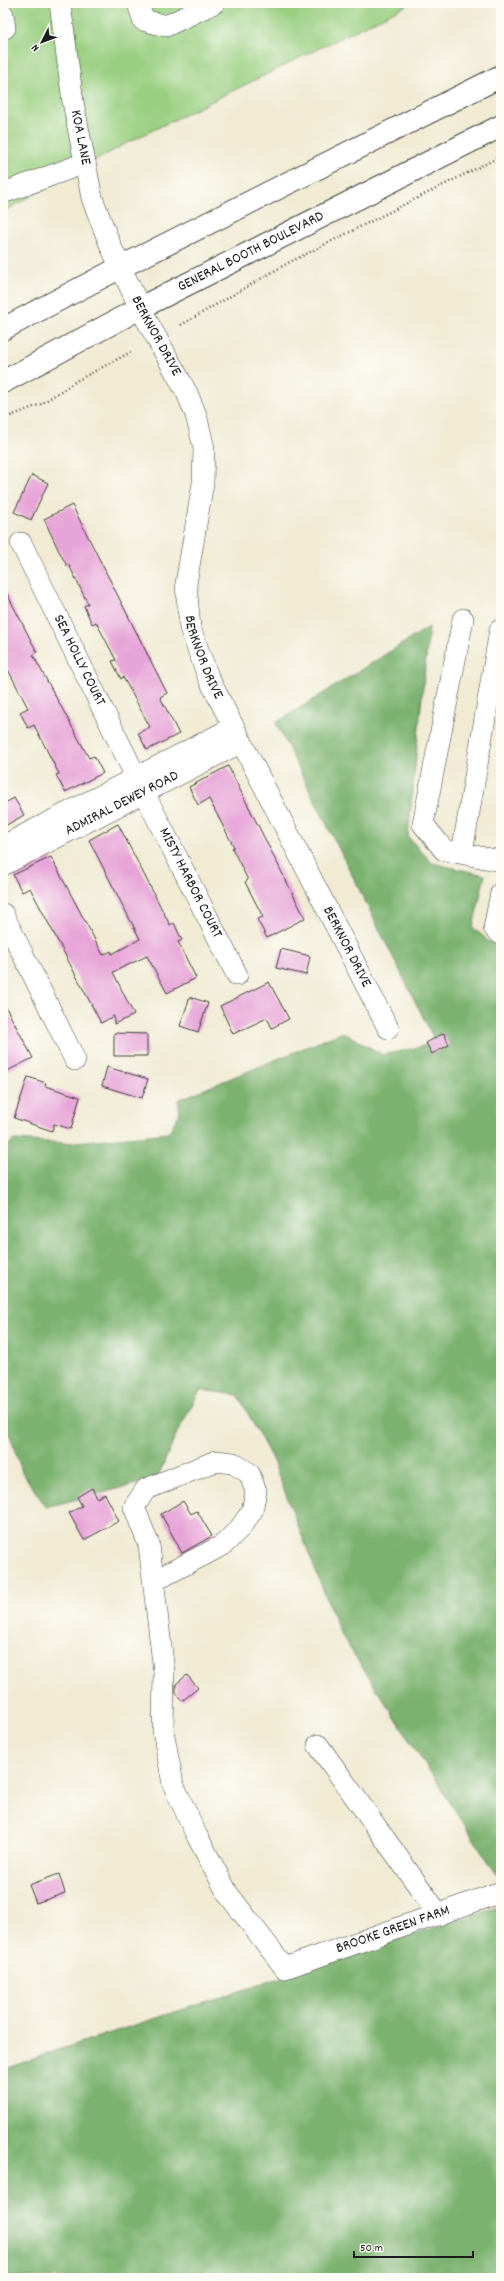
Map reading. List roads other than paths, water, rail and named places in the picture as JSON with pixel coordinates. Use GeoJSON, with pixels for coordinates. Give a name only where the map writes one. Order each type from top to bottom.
{"type":"FeatureCollection","features":[{"type":"Feature","properties":{"kind":"highway"},"geometry":{"type":"LineString","coordinates":[[3,329],[121,267],[501,76]]}},
{"type":"Feature","properties":{"kind":"highway","name":"GENERAL BOOTH BOULEVARD"},"geometry":{"type":"LineString","coordinates":[[3,382],[140,308],[501,126]]}},
{"type":"Feature","properties":{"kind":"street","name":"KOA LANE"},"geometry":{"type":"LineString","coordinates":[[60,3],[73,102],[92,198],[121,267]]}},
{"type":"Feature","properties":{"kind":"street"},"geometry":{"type":"LineString","coordinates":[[138,3],[143,20],[166,26],[214,3]]}},
{"type":"Feature","properties":{"kind":"street"},"geometry":{"type":"LineString","coordinates":[[3,15],[5,28],[3,28]]}},
{"type":"Feature","properties":{"kind":"street"},"geometry":{"type":"LineString","coordinates":[[3,192],[85,163]]}},
{"type":"Feature","properties":{"kind":"street","name":"BERKNOR DRIVE"},"geometry":{"type":"LineString","coordinates":[[121,267],[140,308],[187,393],[196,415],[204,448],[203,484],[186,584],[190,628],[209,679],[388,1028]]}},
{"type":"Feature","properties":{"kind":"street","name":"SEA HOLLY COURT"},"geometry":{"type":"LineString","coordinates":[[21,544],[140,785]]}},
{"type":"Feature","properties":{"kind":"street"},"geometry":{"type":"LineString","coordinates":[[463,619],[423,824],[444,850],[501,861]]}},
{"type":"Feature","properties":{"kind":"street"},"geometry":{"type":"LineString","coordinates":[[462,853],[500,630]]}},
{"type":"Feature","properties":{"kind":"street","name":"ADMIRAL DEWEY ROAD"},"geometry":{"type":"LineString","coordinates":[[3,846],[140,785],[238,735]]}},
{"type":"Feature","properties":{"kind":"street","name":"ADMIRAL DEWEY ROAD"},"geometry":{"type":"LineString","coordinates":[[3,865],[140,785]]}},
{"type":"Feature","properties":{"kind":"street","name":"MISTY HARBOR COURT"},"geometry":{"type":"LineString","coordinates":[[140,785],[237,975]]}},
{"type":"Feature","properties":{"kind":"street"},"geometry":{"type":"LineString","coordinates":[[501,893],[494,928],[501,934]]}},
{"type":"Feature","properties":{"kind":"street"},"geometry":{"type":"LineString","coordinates":[[3,914],[75,1060]]}},
{"type":"Feature","properties":{"kind":"street"},"geometry":{"type":"LineString","coordinates":[[216,1461],[233,1463],[249,1473],[256,1491],[252,1511],[240,1528],[223,1545],[154,1581],[149,1545],[134,1507],[146,1489],[216,1461]]}},
{"type":"Feature","properties":{"kind":"street","name":"BROOKE GREEN FARM"},"geometry":{"type":"LineString","coordinates":[[154,1581],[164,1672],[163,1730],[173,1784],[197,1836],[228,1894],[286,1968],[501,1892]]}},
{"type":"Feature","properties":{"kind":"street"},"geometry":{"type":"LineString","coordinates":[[318,1745],[439,1915]]}}]}
